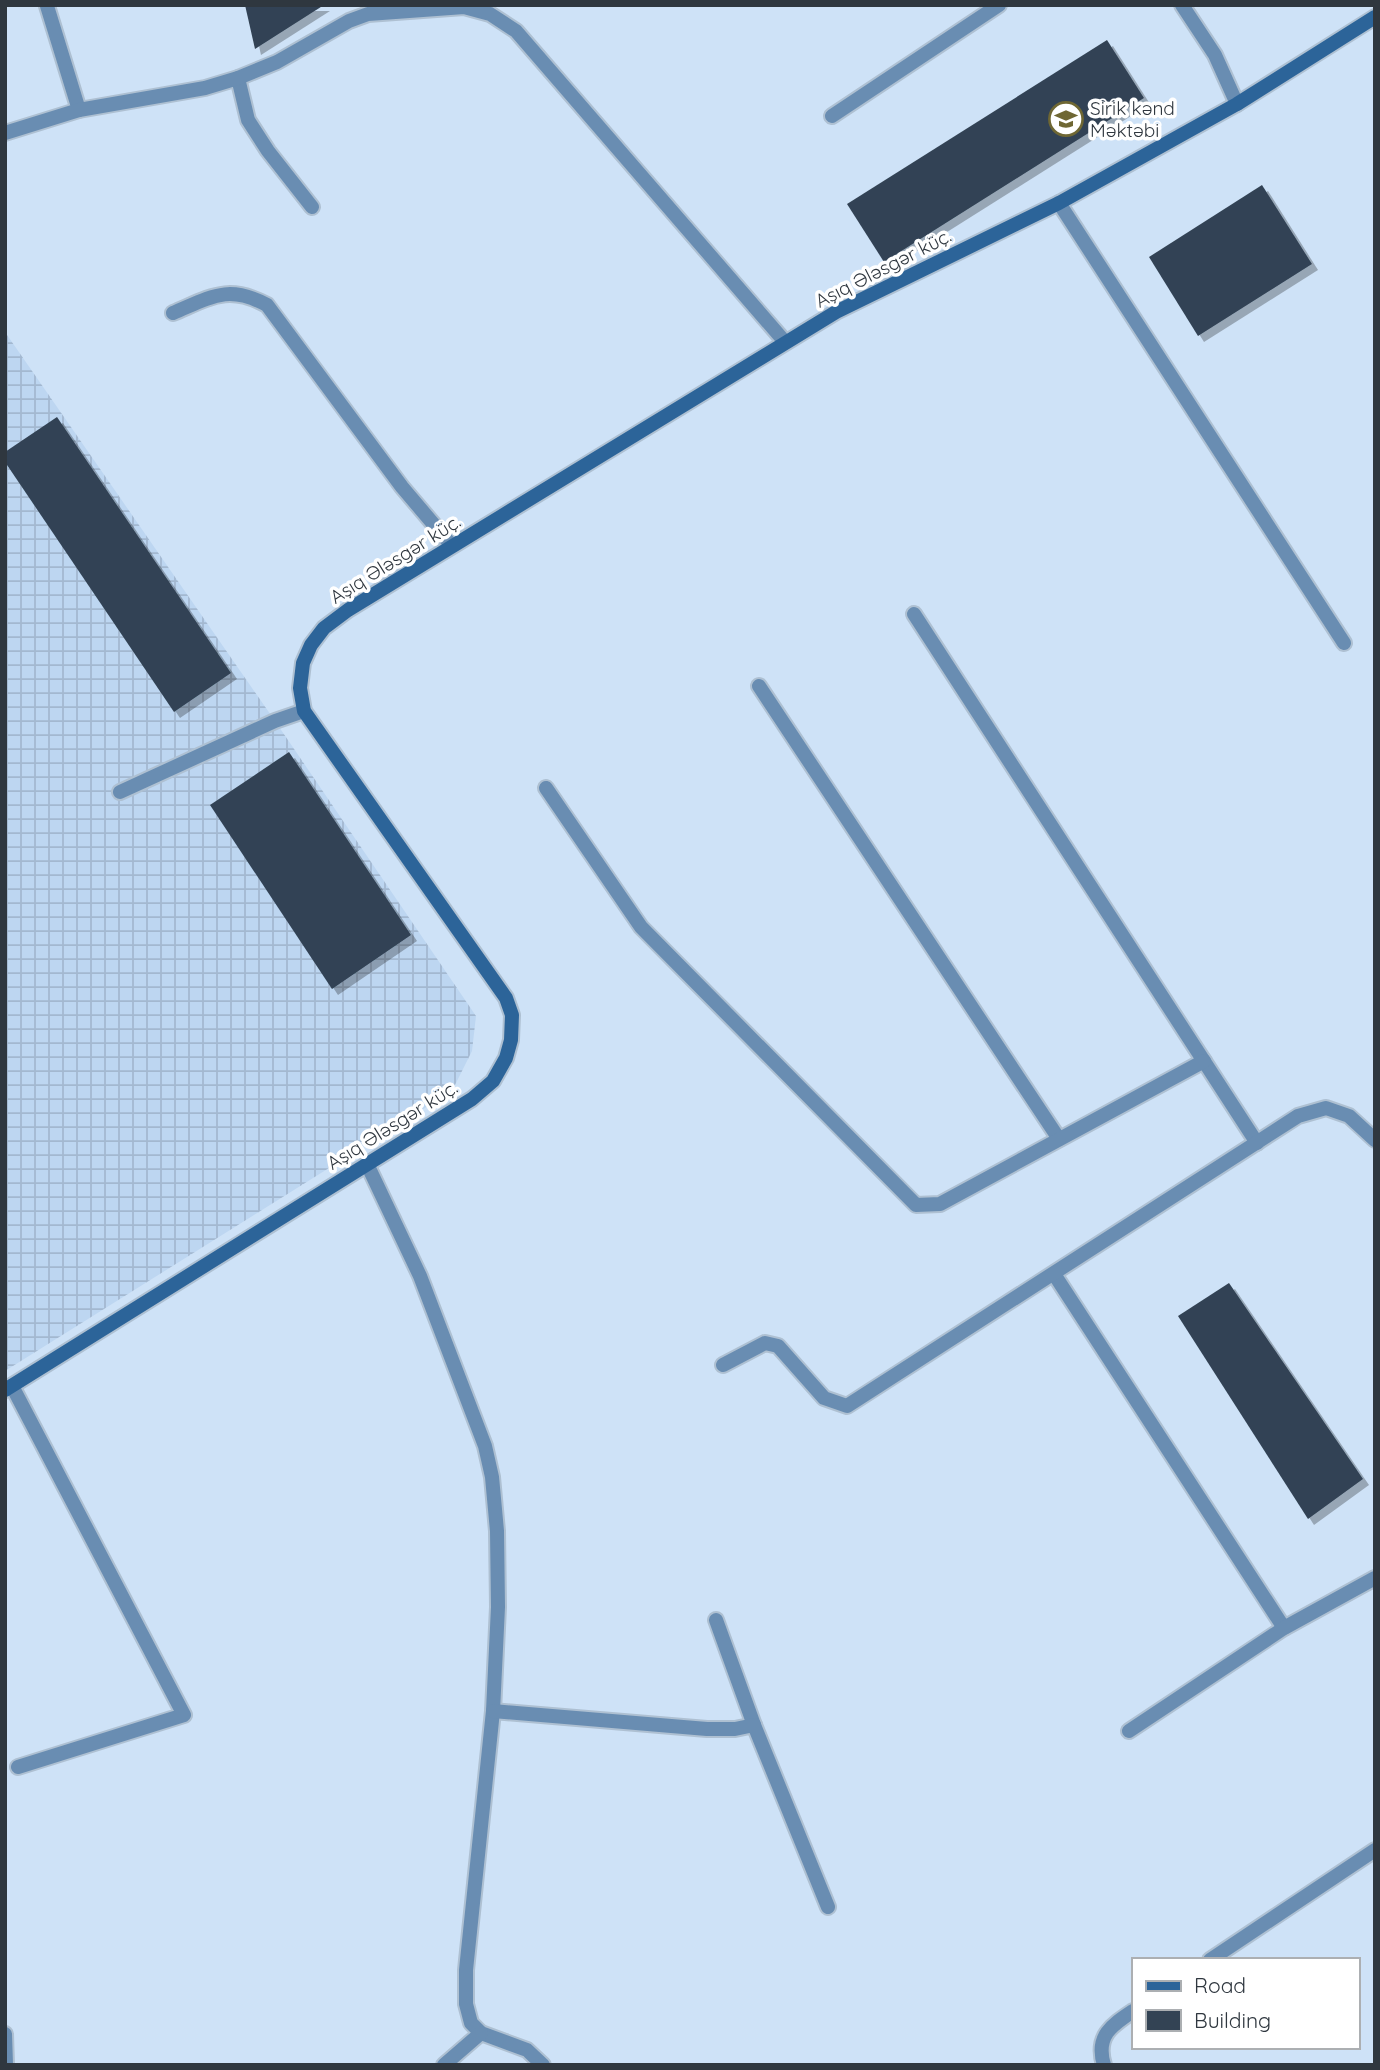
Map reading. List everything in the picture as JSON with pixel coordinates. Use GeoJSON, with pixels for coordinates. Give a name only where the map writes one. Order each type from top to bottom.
{"type":"FeatureCollection","features":[{"type":"Feature","properties":{"kind":"street"},"geometry":{"type":"LineString","coordinates":[[832,116],[999,5]]}},
{"type":"Feature","properties":{"kind":"street"},"geometry":{"type":"LineString","coordinates":[[1182,5],[1215,55],[1237,104]]}},
{"type":"Feature","properties":{"kind":"street"},"geometry":{"type":"LineString","coordinates":[[47,6],[79,110]]}},
{"type":"Feature","properties":{"kind":"street"},"geometry":{"type":"LineString","coordinates":[[5,133],[79,110],[205,88],[238,78],[277,62],[349,21],[368,14],[464,7],[490,14],[516,31],[785,342]]}},
{"type":"Feature","properties":{"kind":"street","name":"Aşıq Ələsgər küç."},"geometry":{"type":"LineString","coordinates":[[9,1388],[472,1099],[493,1081],[506,1058],[511,1040],[512,1015],[506,998],[304,711],[300,688],[303,663],[324,628],[348,610],[785,342],[870,294],[1059,202],[1237,104],[1375,17]]}},
{"type":"Feature","properties":{"kind":"street"},"geometry":{"type":"LineString","coordinates":[[238,78],[248,120],[268,151],[312,207]]}},
{"type":"Feature","properties":{"kind":"street"},"geometry":{"type":"LineString","coordinates":[[1059,202],[1344,643]]}},
{"type":"Feature","properties":{"kind":"street"},"geometry":{"type":"LineString","coordinates":[[173,313],[212,297],[234,292],[250,296],[267,305],[402,487],[452,546]]}},
{"type":"Feature","properties":{"kind":"street"},"geometry":{"type":"LineString","coordinates":[[914,614],[1257,1143]]}},
{"type":"Feature","properties":{"kind":"street"},"geometry":{"type":"LineString","coordinates":[[759,687],[1059,1139]]}},
{"type":"Feature","properties":{"kind":"street"},"geometry":{"type":"LineString","coordinates":[[120,792],[275,721],[304,711]]}},
{"type":"Feature","properties":{"kind":"street"},"geometry":{"type":"LineString","coordinates":[[546,788],[641,927],[916,1205],[940,1204],[1204,1061]]}},
{"type":"Feature","properties":{"kind":"street"},"geometry":{"type":"LineString","coordinates":[[723,1365],[765,1343],[778,1346],[824,1398],[847,1406],[1298,1116],[1326,1108],[1349,1116],[1375,1140]]}},
{"type":"Feature","properties":{"kind":"street"},"geometry":{"type":"LineString","coordinates":[[367,1164],[420,1276],[485,1446],[492,1477],[497,1531],[498,1607],[493,1711],[466,1970],[466,2004],[471,2023],[481,2033],[527,2050],[543,2065]]}},
{"type":"Feature","properties":{"kind":"street"},"geometry":{"type":"LineString","coordinates":[[1054,1274],[1284,1628]]}},
{"type":"Feature","properties":{"kind":"street"},"geometry":{"type":"LineString","coordinates":[[9,1388],[184,1715],[18,1767]]}},
{"type":"Feature","properties":{"kind":"street"},"geometry":{"type":"LineString","coordinates":[[1129,1731],[1284,1628],[1375,1578]]}},
{"type":"Feature","properties":{"kind":"street"},"geometry":{"type":"LineString","coordinates":[[716,1620],[754,1725],[828,1908]]}},
{"type":"Feature","properties":{"kind":"street"},"geometry":{"type":"LineString","coordinates":[[493,1711],[707,1729],[735,1729],[754,1725]]}},
{"type":"Feature","properties":{"kind":"street"},"geometry":{"type":"LineString","coordinates":[[1213,1958],[1375,1850]]}},
{"type":"Feature","properties":{"kind":"street"},"geometry":{"type":"LineString","coordinates":[[1104,2065],[1101,2048],[1107,2031],[1132,2012]]}},
{"type":"Feature","properties":{"kind":"street"},"geometry":{"type":"LineString","coordinates":[[444,2065],[481,2033]]}},
{"type":"Feature","properties":{"kind":"street"},"geometry":{"type":"LineString","coordinates":[[5,2034],[6,2065]]}},
{"type":"Feature","properties":{"kind":"shaded area"},"geometry":{"type":"Polygon","coordinates":[[[5,332],[476,1016],[472,1051],[452,1091],[5,1371],[5,332]]]}},
{"type":"Feature","properties":{"kind":"building"},"geometry":{"type":"Polygon","coordinates":[[[245,5],[324,5],[255,49],[245,5]]]}},
{"type":"Feature","properties":{"kind":"building"},"geometry":{"type":"Polygon","coordinates":[[[1107,40],[1144,98],[884,262],[847,204],[1107,40]]]}},
{"type":"Feature","properties":{"kind":"building"},"geometry":{"type":"Polygon","coordinates":[[[1262,185],[1312,264],[1198,336],[1149,257],[1262,185]]]}},
{"type":"Feature","properties":{"kind":"building"},"geometry":{"type":"Polygon","coordinates":[[[57,417],[231,673],[174,712],[5,462],[5,452],[57,417]]]}},
{"type":"Feature","properties":{"kind":"building"},"geometry":{"type":"Polygon","coordinates":[[[289,752],[411,935],[332,989],[210,805],[289,752]]]}},
{"type":"Feature","properties":{"kind":"building"},"geometry":{"type":"Polygon","coordinates":[[[1229,1283],[1363,1479],[1308,1519],[1178,1316],[1229,1283]]]}},
{"type":"Feature","properties":{"kind":"place","name":"Sirik kənd Məktəbi"},"geometry":{"type":"Point","coordinates":[1066,119]}}]}
